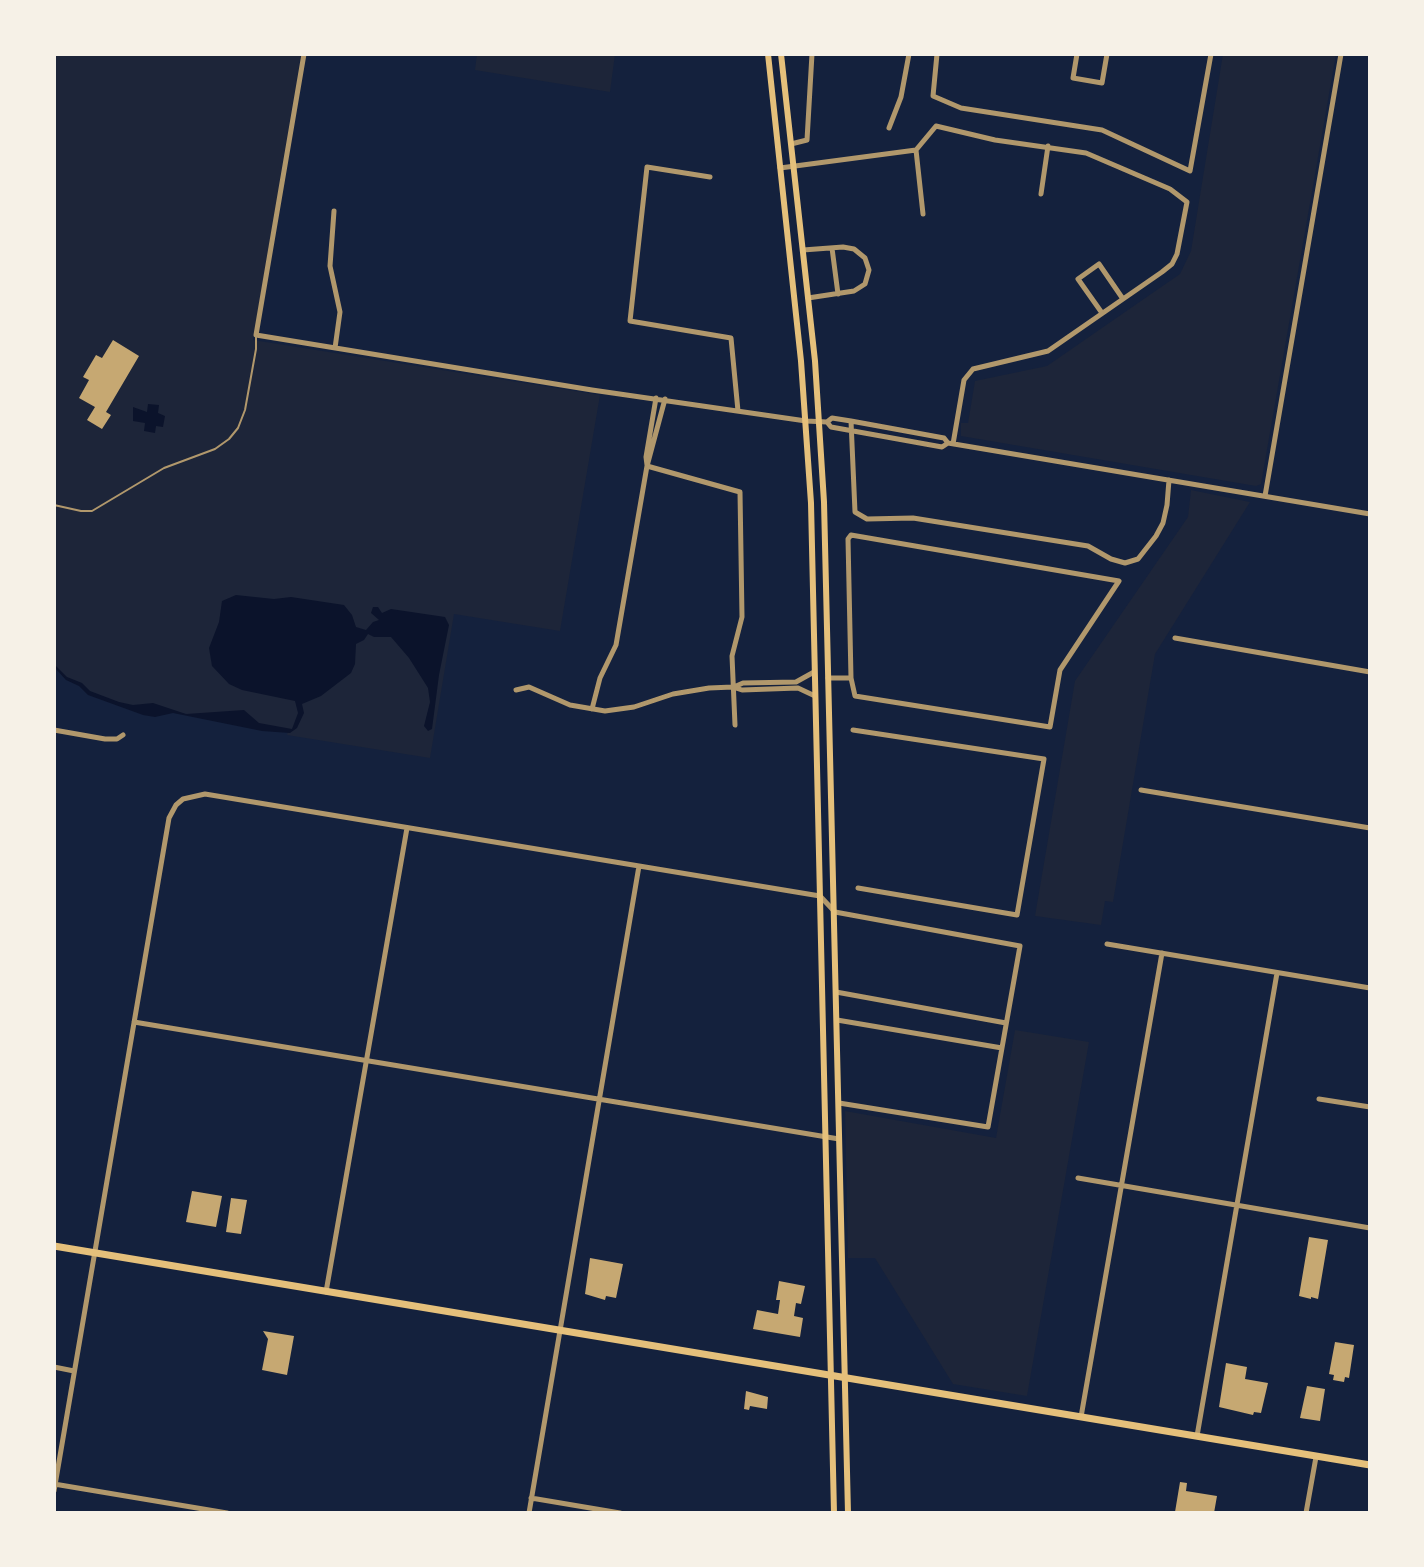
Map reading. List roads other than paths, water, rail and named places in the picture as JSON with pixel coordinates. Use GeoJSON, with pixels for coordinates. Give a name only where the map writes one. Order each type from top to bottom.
{"type":"FeatureCollection","features":[{"type":"Feature","properties":{"kind":"main road"},"geometry":{"type":"LineString","coordinates":[[768,54],[806,421],[811,503],[834,1513]]}},
{"type":"Feature","properties":{"kind":"main road"},"geometry":{"type":"LineString","coordinates":[[781,54],[824,422],[848,1513]]}},
{"type":"Feature","properties":{"kind":"main road"},"geometry":{"type":"LineString","coordinates":[[814,684],[828,678]]}},
{"type":"Feature","properties":{"kind":"main road"},"geometry":{"type":"LineString","coordinates":[[54,1246],[1370,1465]]}},
{"type":"Feature","properties":{"kind":"street"},"geometry":{"type":"LineString","coordinates":[[304,54],[256,335],[592,390],[806,421],[824,422],[832,418],[944,438],[951,444]]}},
{"type":"Feature","properties":{"kind":"street"},"geometry":{"type":"LineString","coordinates":[[791,144],[807,140],[812,54]]}},
{"type":"Feature","properties":{"kind":"street"},"geometry":{"type":"LineString","coordinates":[[889,128],[901,97],[909,54]]}},
{"type":"Feature","properties":{"kind":"street"},"geometry":{"type":"LineString","coordinates":[[937,54],[933,96],[961,108],[1102,130],[1190,171],[1211,54]]}},
{"type":"Feature","properties":{"kind":"street"},"geometry":{"type":"LineString","coordinates":[[1077,54],[1073,78],[1102,83],[1107,54]]}},
{"type":"Feature","properties":{"kind":"street"},"geometry":{"type":"LineString","coordinates":[[1265,496],[1341,54]]}},
{"type":"Feature","properties":{"kind":"street"},"geometry":{"type":"LineString","coordinates":[[780,168],[916,150],[936,126],[995,140],[1086,153],[1170,189],[1187,202],[1177,254],[1172,264],[1048,351],[973,369],[964,380],[951,444]]}},
{"type":"Feature","properties":{"kind":"street"},"geometry":{"type":"LineString","coordinates":[[1041,194],[1048,146]]}},
{"type":"Feature","properties":{"kind":"street"},"geometry":{"type":"LineString","coordinates":[[916,150],[923,214]]}},
{"type":"Feature","properties":{"kind":"street"},"geometry":{"type":"LineString","coordinates":[[710,177],[647,167],[630,321],[731,338],[738,411]]}},
{"type":"Feature","properties":{"kind":"street"},"geometry":{"type":"LineString","coordinates":[[334,211],[330,266],[340,306],[335,348]]}},
{"type":"Feature","properties":{"kind":"street"},"geometry":{"type":"LineString","coordinates":[[803,250],[843,247],[861,252],[868,263],[865,284],[854,291],[808,298]]}},
{"type":"Feature","properties":{"kind":"street"},"geometry":{"type":"LineString","coordinates":[[832,248],[838,294]]}},
{"type":"Feature","properties":{"kind":"street"},"geometry":{"type":"LineString","coordinates":[[1102,313],[1078,279],[1088,271],[1099,264],[1123,299]]}},
{"type":"Feature","properties":{"kind":"street"},"geometry":{"type":"LineString","coordinates":[[647,466],[656,398]]}},
{"type":"Feature","properties":{"kind":"street"},"geometry":{"type":"LineString","coordinates":[[592,709],[600,678],[616,645],[647,466],[665,399]]}},
{"type":"Feature","properties":{"kind":"street"},"geometry":{"type":"LineString","coordinates":[[851,421],[855,512],[858,516],[880,521],[913,518],[1088,546],[1125,563],[1138,559],[1163,523],[1169,480]]}},
{"type":"Feature","properties":{"kind":"street"},"geometry":{"type":"LineString","coordinates":[[824,422],[831,427],[942,447],[951,444],[1370,514]]}},
{"type":"Feature","properties":{"kind":"street"},"geometry":{"type":"LineString","coordinates":[[647,466],[740,492],[742,617],[733,649],[735,725]]}},
{"type":"Feature","properties":{"kind":"street"},"geometry":{"type":"LineString","coordinates":[[851,535],[1119,581],[1060,670],[1050,727],[855,696],[851,678],[848,539],[851,535]]}},
{"type":"Feature","properties":{"kind":"street"},"geometry":{"type":"LineString","coordinates":[[1175,638],[1370,672]]}},
{"type":"Feature","properties":{"kind":"street"},"geometry":{"type":"LineString","coordinates":[[516,690],[529,687],[570,705],[619,710],[688,691],[733,687],[743,683],[796,682],[814,672]]}},
{"type":"Feature","properties":{"kind":"street"},"geometry":{"type":"LineString","coordinates":[[828,678],[851,678]]}},
{"type":"Feature","properties":{"kind":"street"},"geometry":{"type":"LineString","coordinates":[[733,687],[742,690],[798,688],[815,696]]}},
{"type":"Feature","properties":{"kind":"street"},"geometry":{"type":"LineString","coordinates":[[54,730],[105,739],[117,739],[123,735]]}},
{"type":"Feature","properties":{"kind":"street"},"geometry":{"type":"LineString","coordinates":[[853,730],[1044,759],[1017,915],[858,888]]}},
{"type":"Feature","properties":{"kind":"street"},"geometry":{"type":"LineString","coordinates":[[1141,790],[1370,828]]}},
{"type":"Feature","properties":{"kind":"street"},"geometry":{"type":"LineString","coordinates":[[227,1513],[54,1487],[169,818],[183,799],[205,794],[820,896],[835,912],[1020,946],[988,1127],[839,1103]]}},
{"type":"Feature","properties":{"kind":"street"},"geometry":{"type":"LineString","coordinates":[[326,1292],[407,828]]}},
{"type":"Feature","properties":{"kind":"street"},"geometry":{"type":"LineString","coordinates":[[529,1513],[639,866]]}},
{"type":"Feature","properties":{"kind":"street"},"geometry":{"type":"LineString","coordinates":[[1107,944],[1370,988]]}},
{"type":"Feature","properties":{"kind":"street"},"geometry":{"type":"LineString","coordinates":[[1081,1418],[1162,953]]}},
{"type":"Feature","properties":{"kind":"street"},"geometry":{"type":"LineString","coordinates":[[1197,1437],[1277,973]]}},
{"type":"Feature","properties":{"kind":"street"},"geometry":{"type":"LineString","coordinates":[[836,992],[1006,1023]]}},
{"type":"Feature","properties":{"kind":"street"},"geometry":{"type":"LineString","coordinates":[[837,1020],[1002,1048]]}},
{"type":"Feature","properties":{"kind":"street"},"geometry":{"type":"LineString","coordinates":[[134,1022],[839,1139]]}},
{"type":"Feature","properties":{"kind":"street"},"geometry":{"type":"LineString","coordinates":[[1319,1099],[1370,1107]]}},
{"type":"Feature","properties":{"kind":"street"},"geometry":{"type":"LineString","coordinates":[[1078,1178],[1370,1228]]}},
{"type":"Feature","properties":{"kind":"street"},"geometry":{"type":"LineString","coordinates":[[54,1367],[74,1371]]}},
{"type":"Feature","properties":{"kind":"street"},"geometry":{"type":"LineString","coordinates":[[1306,1513],[1316,1457]]}},
{"type":"Feature","properties":{"kind":"street"},"geometry":{"type":"LineString","coordinates":[[531,1498],[620,1513]]}},
{"type":"Feature","properties":{"kind":"lane"},"geometry":{"type":"LineString","coordinates":[[54,505],[90,511],[164,468],[215,449],[229,439],[238,428],[245,410],[256,335]]}}]}
